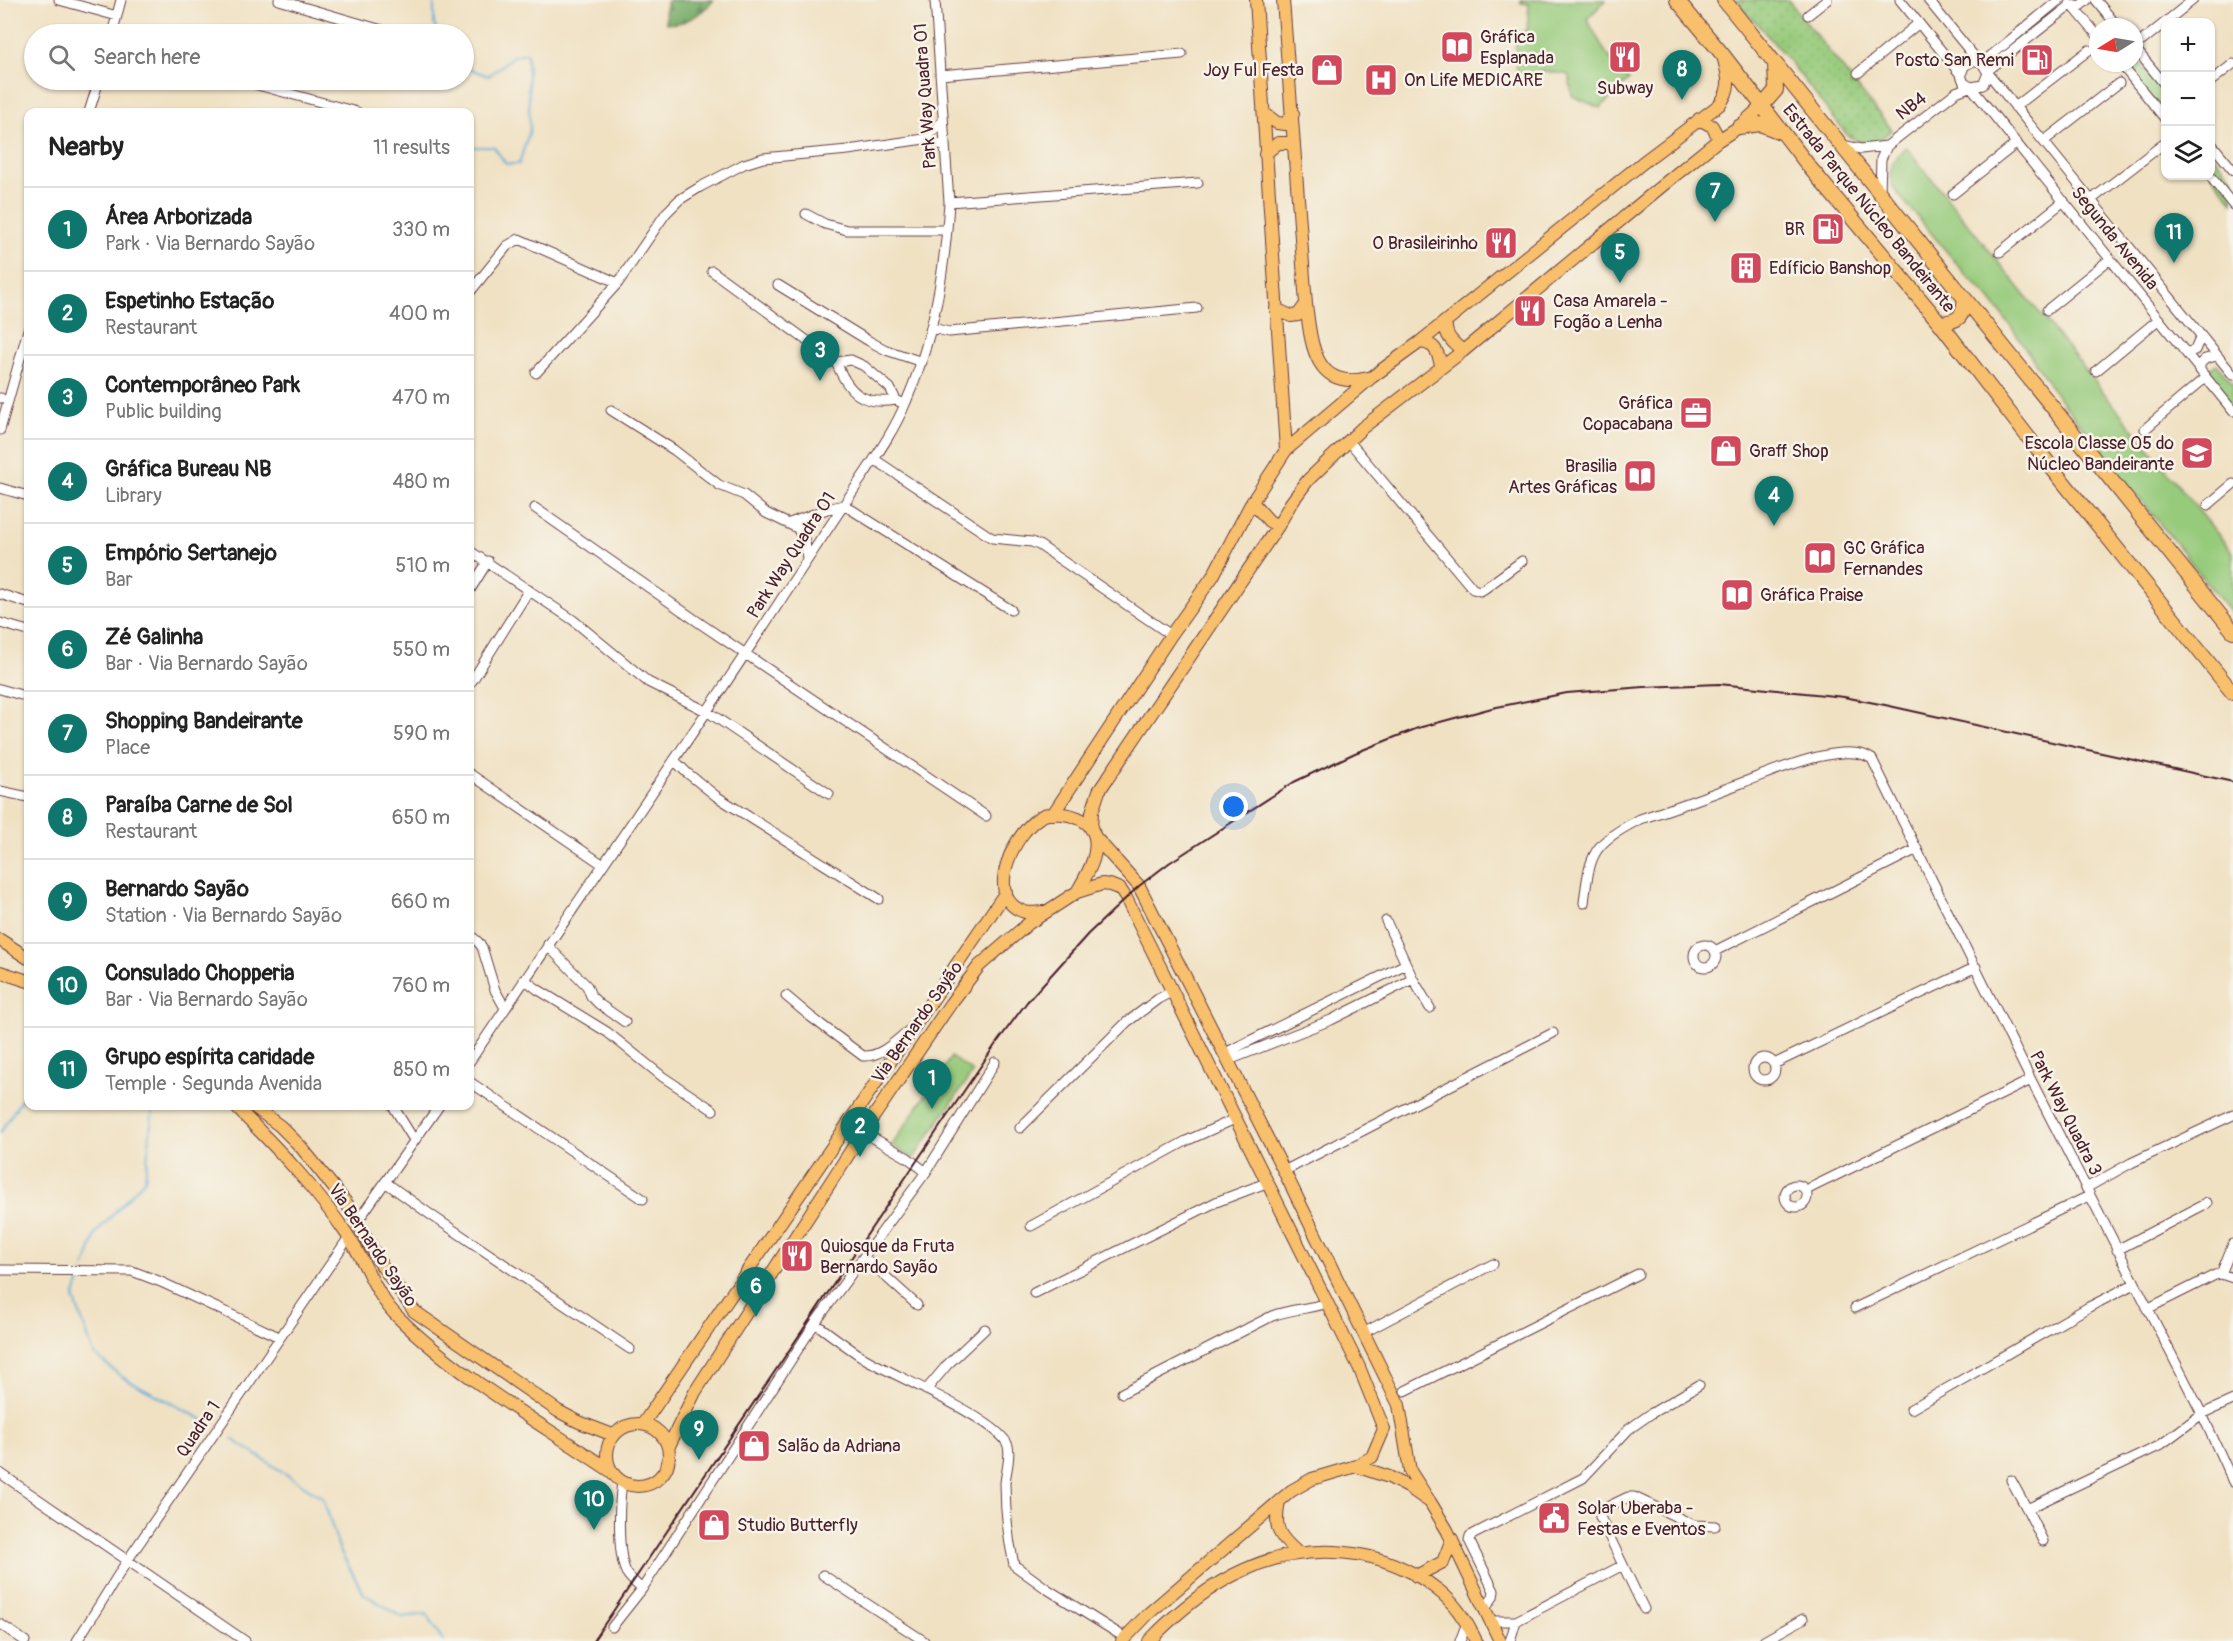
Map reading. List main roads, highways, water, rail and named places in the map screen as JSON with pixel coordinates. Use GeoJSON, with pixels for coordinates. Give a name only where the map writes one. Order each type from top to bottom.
{"type":"FeatureCollection","features":[{"type":"Feature","properties":{"kind":"highway","name":"Estrada Parque Núcleo Bandeirante"},"geometry":{"type":"LineString","coordinates":[[1677,0],[1812,169],[1940,323],[2052,468],[2233,693]]}},
{"type":"Feature","properties":{"kind":"highway","name":"Estrada Parque Núcleo Bandeirante"},"geometry":{"type":"LineString","coordinates":[[1724,0],[2233,631]]}},
{"type":"Feature","properties":{"kind":"highway"},"geometry":{"type":"LineString","coordinates":[[1762,106],[1776,90],[1775,63]]}},
{"type":"Feature","properties":{"kind":"highway"},"geometry":{"type":"LineString","coordinates":[[1739,127],[1760,124],[1784,133]]}},
{"type":"Feature","properties":{"kind":"highway"},"geometry":{"type":"LineString","coordinates":[[1940,323],[1955,321],[1959,318],[1965,298]]}},
{"type":"Feature","properties":{"kind":"main road"},"geometry":{"type":"LineString","coordinates":[[1256,0],[1286,450]]}},
{"type":"Feature","properties":{"kind":"main road"},"geometry":{"type":"LineString","coordinates":[[1283,0],[1306,304],[1312,349],[1318,362],[1327,371],[1346,380],[1354,382],[1372,377]]}},
{"type":"Feature","properties":{"kind":"main road"},"geometry":{"type":"LineString","coordinates":[[1053,814],[1171,635],[1213,576],[1252,502],[1286,450],[1372,377],[1420,342],[1719,105],[1730,87],[1723,55]]}},
{"type":"Feature","properties":{"kind":"main road"},"geometry":{"type":"LineString","coordinates":[[1077,892],[1090,869],[1095,848],[1092,812],[1099,791],[1278,526],[1291,502],[1308,480],[1348,440],[1463,351],[1762,106]]}},
{"type":"Feature","properties":{"kind":"main road"},"geometry":{"type":"LineString","coordinates":[[1264,113],[1276,123],[1285,124],[1293,114]]}},
{"type":"Feature","properties":{"kind":"main road"},"geometry":{"type":"LineString","coordinates":[[1699,119],[1712,126],[1718,137],[1717,141]]}},
{"type":"Feature","properties":{"kind":"main road"},"geometry":{"type":"LineString","coordinates":[[1265,154],[1278,143],[1289,142],[1294,147]]}},
{"type":"Feature","properties":{"kind":"main road"},"geometry":{"type":"LineString","coordinates":[[1276,309],[1291,316],[1298,315],[1306,304]]}},
{"type":"Feature","properties":{"kind":"main road"},"geometry":{"type":"LineString","coordinates":[[1446,321],[1445,330],[1448,337],[1463,351]]}},
{"type":"Feature","properties":{"kind":"main road"},"geometry":{"type":"LineString","coordinates":[[1420,342],[1430,344],[1435,348],[1442,367]]}},
{"type":"Feature","properties":{"kind":"main road"},"geometry":{"type":"LineString","coordinates":[[1252,502],[1269,521],[1278,526]]}},
{"type":"Feature","properties":{"kind":"main road"},"geometry":{"type":"LineString","coordinates":[[1123,1639],[1210,1559],[1290,1491],[1312,1479],[1356,1466],[1372,1456],[1384,1429],[1359,1367],[1328,1303],[1120,889],[1102,884],[1077,892],[1044,912],[1026,913],[1010,902],[1006,892],[1005,876],[1013,847],[1029,826],[1044,815],[1053,814],[1071,815],[1086,823],[1139,886],[1365,1332],[1398,1402],[1404,1422],[1410,1470],[1452,1539],[1500,1641]]}},
{"type":"Feature","properties":{"kind":"main road"},"geometry":{"type":"LineString","coordinates":[[643,1424],[1006,892]]}},
{"type":"Feature","properties":{"kind":"main road","name":"Via Bernardo Sayão"},"geometry":{"type":"LineString","coordinates":[[669,1446],[695,1392],[862,1132],[951,1003],[979,966],[1044,912]]}},
{"type":"Feature","properties":{"kind":"main road"},"geometry":{"type":"LineString","coordinates":[[0,940],[0,949]]}},
{"type":"Feature","properties":{"kind":"main road"},"geometry":{"type":"LineString","coordinates":[[0,940],[24,955]]}},
{"type":"Feature","properties":{"kind":"main road"},"geometry":{"type":"LineString","coordinates":[[0,972],[24,980]]}},
{"type":"Feature","properties":{"kind":"main road","name":"Via Bernardo Sayão"},"geometry":{"type":"LineString","coordinates":[[239,1110],[294,1165],[349,1236],[383,1299],[397,1317],[443,1356],[612,1473]]}},
{"type":"Feature","properties":{"kind":"main road","name":"Via Bernardo Sayão"},"geometry":{"type":"LineString","coordinates":[[258,1110],[280,1126],[306,1153],[347,1204],[382,1266],[414,1311],[558,1411],[579,1422],[614,1435]]}},
{"type":"Feature","properties":{"kind":"main road"},"geometry":{"type":"LineString","coordinates":[[643,1424],[659,1431],[669,1446],[669,1461],[663,1475],[657,1480],[651,1484],[636,1487],[622,1482],[612,1473],[607,1460],[608,1447],[614,1435],[627,1425],[643,1424]]}},
{"type":"Feature","properties":{"kind":"main road"},"geometry":{"type":"LineString","coordinates":[[1356,1466],[1389,1477],[1430,1502]]}},
{"type":"Feature","properties":{"kind":"main road"},"geometry":{"type":"LineString","coordinates":[[1279,1501],[1275,1517],[1278,1532],[1298,1553]]}},
{"type":"Feature","properties":{"kind":"main road"},"geometry":{"type":"LineString","coordinates":[[1416,1576],[1443,1562],[1452,1539]]}},
{"type":"Feature","properties":{"kind":"main road"},"geometry":{"type":"LineString","coordinates":[[1149,1641],[1172,1617],[1212,1588],[1244,1570],[1298,1553],[1360,1554],[1385,1561],[1416,1576],[1439,1591],[1467,1623],[1476,1641]]}},
{"type":"Feature","properties":{"kind":"waterway"},"geometry":{"type":"LineString","coordinates":[[434,0],[434,24]]}},
{"type":"Feature","properties":{"kind":"waterway"},"geometry":{"type":"LineString","coordinates":[[474,71],[489,76],[513,56],[527,53],[530,129],[519,164],[506,164],[494,147],[474,147]]}},
{"type":"Feature","properties":{"kind":"waterway"},"geometry":{"type":"LineString","coordinates":[[0,1133],[24,1095]]}},
{"type":"Feature","properties":{"kind":"waterway"},"geometry":{"type":"LineString","coordinates":[[85,1267],[96,1233],[145,1179],[153,1110]]}},
{"type":"Feature","properties":{"kind":"waterway"},"geometry":{"type":"LineString","coordinates":[[83,1272],[74,1298],[94,1354],[122,1377],[207,1422]]}},
{"type":"Feature","properties":{"kind":"waterway"},"geometry":{"type":"LineString","coordinates":[[232,1439],[323,1498],[340,1551],[364,1594],[402,1617],[427,1614],[443,1641]]}},
{"type":"Feature","properties":{"kind":"railway"},"geometry":{"type":"LineString","coordinates":[[593,1641],[995,1045],[1027,1002],[1088,934],[1139,886],[1169,863],[1294,782],[1355,753],[1418,728],[1492,708],[1567,693],[1719,684],[1844,697],[2233,782]]}},
{"type":"Feature","properties":{"kind":"place","name":"Gráfica Esplanada"},"geometry":{"type":"Point","coordinates":[1457,47]}},
{"type":"Feature","properties":{"kind":"place","name":"Subway"},"geometry":{"type":"Point","coordinates":[1625,57]}},
{"type":"Feature","properties":{"kind":"place","name":"Posto San Remi"},"geometry":{"type":"Point","coordinates":[2037,60]}},
{"type":"Feature","properties":{"kind":"place","name":"Joy Ful Festa"},"geometry":{"type":"Point","coordinates":[1327,70]}},
{"type":"Feature","properties":{"kind":"place","name":"On Life MEDICARE"},"geometry":{"type":"Point","coordinates":[1381,80]}},
{"type":"Feature","properties":{"kind":"place","name":"Paraíba Carne de Sol"},"geometry":{"type":"Point","coordinates":[1682,100]}},
{"type":"Feature","properties":{"kind":"place","name":"Shopping Bandeirante"},"geometry":{"type":"Point","coordinates":[1715,222]}},
{"type":"Feature","properties":{"kind":"place","name":"BR"},"geometry":{"type":"Point","coordinates":[1828,229]}},
{"type":"Feature","properties":{"kind":"place","name":"O Brasileirinho"},"geometry":{"type":"Point","coordinates":[1501,243]}},
{"type":"Feature","properties":{"kind":"place","name":"Grupo espírita caridade"},"geometry":{"type":"Point","coordinates":[2174,263]}},
{"type":"Feature","properties":{"kind":"place","name":"Edíficio Banshop"},"geometry":{"type":"Point","coordinates":[1746,268]}},
{"type":"Feature","properties":{"kind":"place","name":"Empório Sertanejo"},"geometry":{"type":"Point","coordinates":[1620,283]}},
{"type":"Feature","properties":{"kind":"place","name":"Casa Amarela - Fogão a Lenha"},"geometry":{"type":"Point","coordinates":[1530,311]}},
{"type":"Feature","properties":{"kind":"place","name":"Contemporâneo Park"},"geometry":{"type":"Point","coordinates":[820,381]}},
{"type":"Feature","properties":{"kind":"place","name":"Gráfica Copacabana"},"geometry":{"type":"Point","coordinates":[1696,413]}},
{"type":"Feature","properties":{"kind":"place","name":"Graff Shop"},"geometry":{"type":"Point","coordinates":[1726,451]}},
{"type":"Feature","properties":{"kind":"place","name":"Escola Classe 05 do Núcleo Bandeirante"},"geometry":{"type":"Point","coordinates":[2197,453]}},
{"type":"Feature","properties":{"kind":"place","name":"Brasilia Artes Gráficas"},"geometry":{"type":"Point","coordinates":[1640,476]}},
{"type":"Feature","properties":{"kind":"place","name":"Gráfica Bureau NB"},"geometry":{"type":"Point","coordinates":[1774,526]}},
{"type":"Feature","properties":{"kind":"place","name":"GC Gráfica Fernandes"},"geometry":{"type":"Point","coordinates":[1820,558]}},
{"type":"Feature","properties":{"kind":"place","name":"Gráfica Praise"},"geometry":{"type":"Point","coordinates":[1737,595]}},
{"type":"Feature","properties":{"kind":"place","name":"Área Arborizada"},"geometry":{"type":"Point","coordinates":[932,1109]}},
{"type":"Feature","properties":{"kind":"place","name":"Espetinho Estação"},"geometry":{"type":"Point","coordinates":[860,1157]}},
{"type":"Feature","properties":{"kind":"place","name":"Quiosque da Fruta Bernardo Sayão"},"geometry":{"type":"Point","coordinates":[797,1256]}},
{"type":"Feature","properties":{"kind":"place","name":"Zé Galinha"},"geometry":{"type":"Point","coordinates":[756,1317]}},
{"type":"Feature","properties":{"kind":"place","name":"Salão da Adriana"},"geometry":{"type":"Point","coordinates":[754,1446]}},
{"type":"Feature","properties":{"kind":"place","name":"Bernardo Sayão"},"geometry":{"type":"Point","coordinates":[699,1460]}},
{"type":"Feature","properties":{"kind":"place","name":"Solar Uberaba - Festas e Eventos"},"geometry":{"type":"Point","coordinates":[1554,1518]}},
{"type":"Feature","properties":{"kind":"place","name":"Studio Butterfly"},"geometry":{"type":"Point","coordinates":[714,1525]}},
{"type":"Feature","properties":{"kind":"place","name":"Consulado Chopperia"},"geometry":{"type":"Point","coordinates":[594,1530]}}]}
